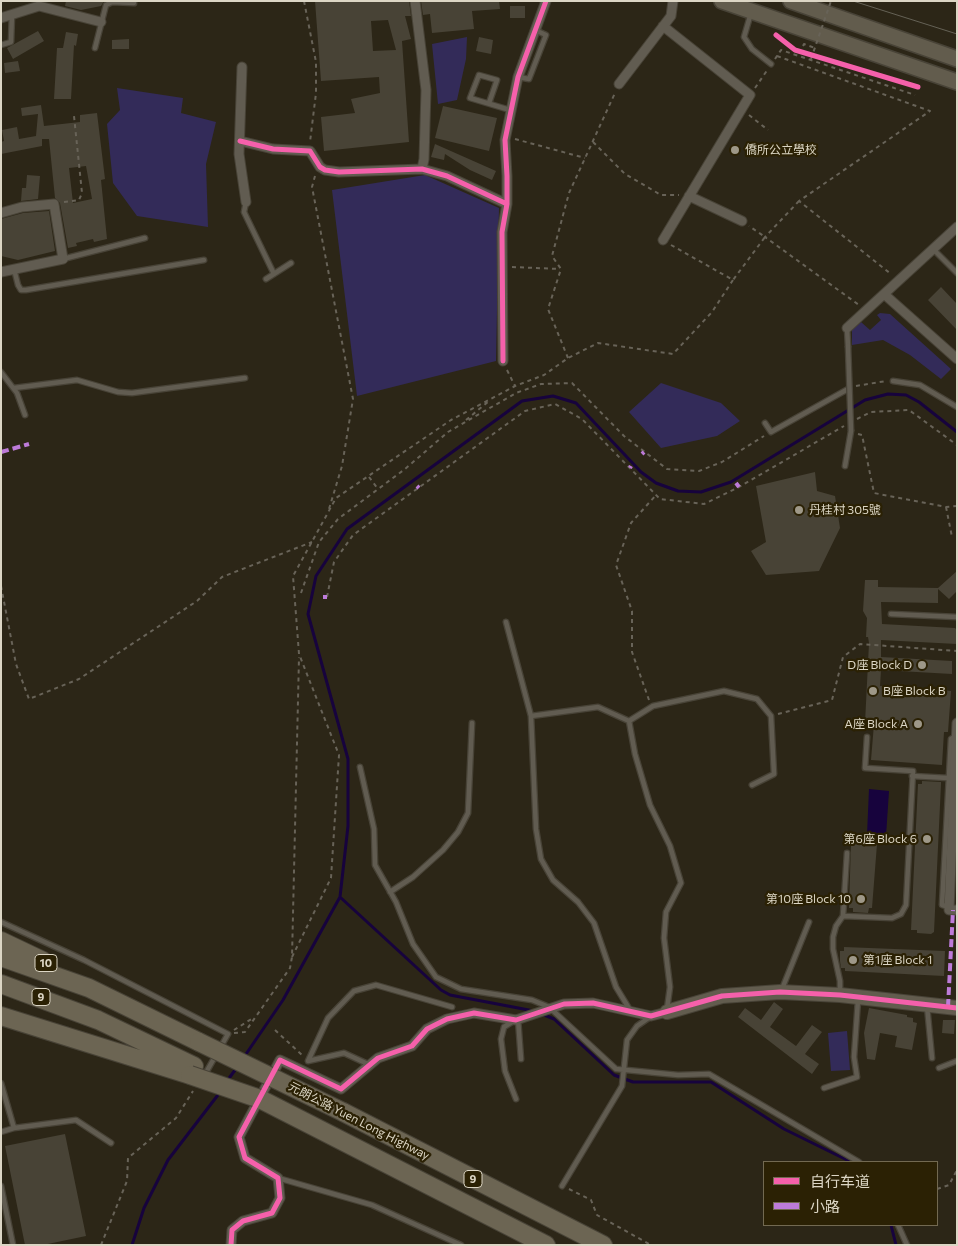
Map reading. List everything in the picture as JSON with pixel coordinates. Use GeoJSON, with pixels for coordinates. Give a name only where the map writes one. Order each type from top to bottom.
{"type":"FeatureCollection","features":[{"type":"Feature","properties":{"kind":"highway","name":"10"},"geometry":{"type":"LineString","coordinates":[[1,941],[89,988]]}},
{"type":"Feature","properties":{"kind":"highway","name":"元朗公路 Yuen Long Highway"},"geometry":{"type":"LineString","coordinates":[[1,957],[89,988],[343,1112],[603,1245]]}},
{"type":"Feature","properties":{"kind":"highway","name":"9"},"geometry":{"type":"LineString","coordinates":[[1,984],[98,1020],[196,1073]]}},
{"type":"Feature","properties":{"kind":"highway"},"geometry":{"type":"LineString","coordinates":[[1,1016],[196,1073]]}},
{"type":"Feature","properties":{"kind":"highway","name":"元朗公路 Yuen Long Highway"},"geometry":{"type":"LineString","coordinates":[[196,1073],[260,1099],[546,1245]]}},
{"type":"Feature","properties":{"kind":"main road"},"geometry":{"type":"LineString","coordinates":[[722,1],[957,82]]}},
{"type":"Feature","properties":{"kind":"main road"},"geometry":{"type":"LineString","coordinates":[[791,1],[957,59]]}},
{"type":"Feature","properties":{"kind":"street"},"geometry":{"type":"LineString","coordinates":[[415,1],[426,90],[422,170]]}},
{"type":"Feature","properties":{"kind":"street"},"geometry":{"type":"LineString","coordinates":[[502,361],[502,232],[507,204],[506,136],[518,77],[546,1]]}},
{"type":"Feature","properties":{"kind":"street"},"geometry":{"type":"LineString","coordinates":[[619,84],[671,16],[673,1]]}},
{"type":"Feature","properties":{"kind":"street"},"geometry":{"type":"LineString","coordinates":[[1,18],[39,6],[101,22]]}},
{"type":"Feature","properties":{"kind":"street"},"geometry":{"type":"LineString","coordinates":[[663,240],[750,95],[664,26]]}},
{"type":"Feature","properties":{"kind":"street"},"geometry":{"type":"LineString","coordinates":[[242,68],[239,154],[246,202]]}},
{"type":"Feature","properties":{"kind":"street"},"geometry":{"type":"LineString","coordinates":[[240,141],[273,149],[310,150],[320,167],[339,172],[422,170],[447,176],[507,204]]}},
{"type":"Feature","properties":{"kind":"street"},"geometry":{"type":"LineString","coordinates":[[689,196],[742,221]]}},
{"type":"Feature","properties":{"kind":"street"},"geometry":{"type":"LineString","coordinates":[[1,213],[22,207],[54,204],[63,259],[1,272]]}},
{"type":"Feature","properties":{"kind":"street"},"geometry":{"type":"LineString","coordinates":[[847,328],[957,227]]}},
{"type":"Feature","properties":{"kind":"street"},"geometry":{"type":"LineString","coordinates":[[884,294],[957,359]]}},
{"type":"Feature","properties":{"kind":"street"},"geometry":{"type":"LineString","coordinates":[[953,909],[957,723]]}},
{"type":"Feature","properties":{"kind":"street"},"geometry":{"type":"LineString","coordinates":[[231,1245],[232,1230],[242,1220],[272,1213],[280,1198],[278,1178],[245,1158],[239,1137],[280,1060],[341,1089],[378,1058],[412,1046],[427,1029],[447,1019],[474,1013],[517,1019],[564,1004],[594,1003],[651,1016],[722,996],[780,992],[840,995],[957,1008]]}},
{"type":"Feature","properties":{"kind":"lane"},"geometry":{"type":"LineString","coordinates":[[95,48],[101,22],[109,3],[134,3]]}},
{"type":"Feature","properties":{"kind":"lane"},"geometry":{"type":"LineString","coordinates":[[751,12],[744,38],[752,50],[771,64]]}},
{"type":"Feature","properties":{"kind":"lane"},"geometry":{"type":"LineString","coordinates":[[1,45],[11,42],[12,14]]}},
{"type":"Feature","properties":{"kind":"lane"},"geometry":{"type":"LineString","coordinates":[[488,103],[497,80],[479,75],[470,98],[510,110]]}},
{"type":"Feature","properties":{"kind":"lane"},"geometry":{"type":"LineString","coordinates":[[246,202],[244,212],[274,274]]}},
{"type":"Feature","properties":{"kind":"lane"},"geometry":{"type":"LineString","coordinates":[[63,259],[145,238]]}},
{"type":"Feature","properties":{"kind":"lane"},"geometry":{"type":"LineString","coordinates":[[933,249],[957,273]]}},
{"type":"Feature","properties":{"kind":"lane"},"geometry":{"type":"LineString","coordinates":[[14,269],[18,285],[21,290],[26,290],[204,260]]}},
{"type":"Feature","properties":{"kind":"lane"},"geometry":{"type":"LineString","coordinates":[[266,279],[291,263]]}},
{"type":"Feature","properties":{"kind":"lane"},"geometry":{"type":"LineString","coordinates":[[844,466],[851,431],[847,328]]}},
{"type":"Feature","properties":{"kind":"lane"},"geometry":{"type":"LineString","coordinates":[[1,372],[14,388],[25,415]]}},
{"type":"Feature","properties":{"kind":"lane"},"geometry":{"type":"LineString","coordinates":[[14,388],[77,380],[118,392],[132,393],[245,378]]}},
{"type":"Feature","properties":{"kind":"lane"},"geometry":{"type":"LineString","coordinates":[[893,381],[920,385],[957,407]]}},
{"type":"Feature","properties":{"kind":"lane"},"geometry":{"type":"LineString","coordinates":[[765,423],[771,432],[848,389]]}},
{"type":"Feature","properties":{"kind":"lane"},"geometry":{"type":"LineString","coordinates":[[891,614],[957,617]]}},
{"type":"Feature","properties":{"kind":"lane"},"geometry":{"type":"LineString","coordinates":[[506,622],[531,716],[536,829],[541,859],[552,880],[578,902],[594,922],[616,987],[630,1010]]}},
{"type":"Feature","properties":{"kind":"lane"},"geometry":{"type":"LineString","coordinates":[[629,721],[653,706],[724,691],[757,699],[771,716],[774,774],[752,785]]}},
{"type":"Feature","properties":{"kind":"lane"},"geometry":{"type":"LineString","coordinates":[[531,716],[598,707],[629,721]]}},
{"type":"Feature","properties":{"kind":"lane"},"geometry":{"type":"LineString","coordinates":[[629,721],[635,754],[650,805],[670,846],[681,883],[666,912],[664,938],[670,987],[667,1012]]}},
{"type":"Feature","properties":{"kind":"lane"},"geometry":{"type":"LineString","coordinates":[[390,892],[413,877],[443,850],[458,832],[468,813],[472,723]]}},
{"type":"Feature","properties":{"kind":"lane"},"geometry":{"type":"LineString","coordinates":[[843,916],[892,918],[904,910],[913,771],[865,768],[867,736]]}},
{"type":"Feature","properties":{"kind":"lane"},"geometry":{"type":"LineString","coordinates":[[953,909],[942,905],[951,739],[956,736]]}},
{"type":"Feature","properties":{"kind":"lane"},"geometry":{"type":"LineString","coordinates":[[360,767],[374,829],[375,865],[414,944],[436,977],[460,989],[532,1000],[547,1008],[616,1069],[678,1075],[709,1074],[857,1161]]}},
{"type":"Feature","properties":{"kind":"lane"},"geometry":{"type":"LineString","coordinates":[[912,776],[948,778]]}},
{"type":"Feature","properties":{"kind":"lane"},"geometry":{"type":"LineString","coordinates":[[840,995],[840,981],[833,949],[833,937],[836,926],[843,916],[846,853]]}},
{"type":"Feature","properties":{"kind":"lane"},"geometry":{"type":"LineString","coordinates":[[1,922],[84,960],[228,1034],[196,1073]]}},
{"type":"Feature","properties":{"kind":"lane"},"geometry":{"type":"LineString","coordinates":[[780,992],[809,922]]}},
{"type":"Feature","properties":{"kind":"lane"},"geometry":{"type":"LineString","coordinates":[[308,1061],[328,1018],[354,991],[376,985],[452,1006]]}},
{"type":"Feature","properties":{"kind":"lane"},"geometry":{"type":"LineString","coordinates":[[824,1088],[857,1077],[854,1057],[858,998]]}},
{"type":"Feature","properties":{"kind":"lane"},"geometry":{"type":"LineString","coordinates":[[927,1005],[932,1058]]}},
{"type":"Feature","properties":{"kind":"lane"},"geometry":{"type":"LineString","coordinates":[[562,1186],[622,1086],[627,1040],[637,1026],[651,1016]]}},
{"type":"Feature","properties":{"kind":"lane"},"geometry":{"type":"LineString","coordinates":[[516,1099],[504,1071],[501,1039],[504,1027],[517,1019],[521,1059]]}},
{"type":"Feature","properties":{"kind":"lane"},"geometry":{"type":"LineString","coordinates":[[308,1061],[344,1053],[370,1065]]}},
{"type":"Feature","properties":{"kind":"lane"},"geometry":{"type":"LineString","coordinates":[[939,1068],[957,1061]]}},
{"type":"Feature","properties":{"kind":"lane"},"geometry":{"type":"LineString","coordinates":[[1,1084],[14,1128]]}},
{"type":"Feature","properties":{"kind":"lane"},"geometry":{"type":"LineString","coordinates":[[1,1132],[14,1128],[76,1120],[111,1143]]}},
{"type":"Feature","properties":{"kind":"lane"},"geometry":{"type":"LineString","coordinates":[[278,1178],[372,1205],[461,1245]]}},
{"type":"Feature","properties":{"kind":"lane"},"geometry":{"type":"LineString","coordinates":[[1,1186],[13,1245]]}},
{"type":"Feature","properties":{"kind":"lane"},"geometry":{"type":"LineString","coordinates":[[898,1226],[907,1245]]}},
{"type":"Feature","properties":{"kind":"path"},"geometry":{"type":"LineString","coordinates":[[304,1],[316,62],[316,94],[310,150]]}},
{"type":"Feature","properties":{"kind":"path"},"geometry":{"type":"LineString","coordinates":[[812,60],[830,1]]}},
{"type":"Feature","properties":{"kind":"path"},"geometry":{"type":"LineString","coordinates":[[788,45],[795,50],[889,80]]}},
{"type":"Feature","properties":{"kind":"path"},"geometry":{"type":"LineString","coordinates":[[804,45],[815,48]]}},
{"type":"Feature","properties":{"kind":"path"},"geometry":{"type":"LineString","coordinates":[[750,95],[782,50],[916,95]]}},
{"type":"Feature","properties":{"kind":"path"},"geometry":{"type":"LineString","coordinates":[[228,1034],[245,1032],[290,968],[292,957],[299,654],[293,576],[336,498],[451,420],[515,386],[544,375],[568,358],[598,343],[673,354],[712,312],[765,237],[799,201],[930,112],[777,56]]}},
{"type":"Feature","properties":{"kind":"path"},"geometry":{"type":"LineString","coordinates":[[561,269],[552,256],[569,193],[619,84]]}},
{"type":"Feature","properties":{"kind":"path"},"geometry":{"type":"LineString","coordinates":[[742,108],[768,130]]}},
{"type":"Feature","properties":{"kind":"path"},"geometry":{"type":"LineString","coordinates":[[54,204],[79,200],[82,196],[74,116]]}},
{"type":"Feature","properties":{"kind":"path"},"geometry":{"type":"LineString","coordinates":[[506,136],[585,158]]}},
{"type":"Feature","properties":{"kind":"path"},"geometry":{"type":"LineString","coordinates":[[592,142],[626,174],[661,195],[689,196]]}},
{"type":"Feature","properties":{"kind":"path"},"geometry":{"type":"LineString","coordinates":[[320,167],[313,179],[312,187],[353,399],[342,466],[328,513]]}},
{"type":"Feature","properties":{"kind":"path"},"geometry":{"type":"LineString","coordinates":[[799,201],[899,280]]}},
{"type":"Feature","properties":{"kind":"path"},"geometry":{"type":"LineString","coordinates":[[742,221],[866,310]]}},
{"type":"Feature","properties":{"kind":"path"},"geometry":{"type":"LineString","coordinates":[[663,240],[733,280]]}},
{"type":"Feature","properties":{"kind":"path"},"geometry":{"type":"LineString","coordinates":[[502,266],[561,269]]}},
{"type":"Feature","properties":{"kind":"path"},"geometry":{"type":"LineString","coordinates":[[561,269],[548,309],[568,358]]}},
{"type":"Feature","properties":{"kind":"path"},"geometry":{"type":"LineString","coordinates":[[502,361],[515,386]]}},
{"type":"Feature","properties":{"kind":"path"},"geometry":{"type":"LineString","coordinates":[[848,389],[864,383],[893,381]]}},
{"type":"Feature","properties":{"kind":"path"},"geometry":{"type":"LineString","coordinates":[[301,594],[319,542],[338,519],[448,432],[516,393],[541,384],[572,383],[624,436],[667,470],[699,471],[723,463],[771,432]]}},
{"type":"Feature","properties":{"kind":"path"},"geometry":{"type":"LineString","coordinates":[[463,424],[493,398]]}},
{"type":"Feature","properties":{"kind":"path"},"geometry":{"type":"LineString","coordinates":[[326,597],[334,562],[353,535],[525,410],[555,404],[582,419],[660,499],[704,504],[740,487],[871,412],[909,410],[957,445]]}},
{"type":"Feature","properties":{"kind":"path"},"geometry":{"type":"LineString","coordinates":[[851,431],[862,435],[874,494],[946,507],[957,506]]}},
{"type":"Feature","properties":{"kind":"path"},"geometry":{"type":"LineString","coordinates":[[369,476],[378,489]]}},
{"type":"Feature","properties":{"kind":"path"},"geometry":{"type":"LineString","coordinates":[[653,706],[646,695],[632,652],[632,612],[616,565],[631,523],[656,495]]}},
{"type":"Feature","properties":{"kind":"path"},"geometry":{"type":"LineString","coordinates":[[946,507],[952,537]]}},
{"type":"Feature","properties":{"kind":"path"},"geometry":{"type":"LineString","coordinates":[[1,586],[16,664],[29,699],[79,679],[197,601],[222,577],[312,542]]}},
{"type":"Feature","properties":{"kind":"path"},"geometry":{"type":"LineString","coordinates":[[771,716],[832,700],[843,657],[860,644],[957,651]]}},
{"type":"Feature","properties":{"kind":"path"},"geometry":{"type":"LineString","coordinates":[[292,957],[331,878],[339,763],[339,755],[299,654]]}},
{"type":"Feature","properties":{"kind":"path"},"geometry":{"type":"LineString","coordinates":[[228,1034],[256,1016]]}},
{"type":"Feature","properties":{"kind":"path"},"geometry":{"type":"LineString","coordinates":[[275,1030],[308,1061]]}},
{"type":"Feature","properties":{"kind":"path"},"geometry":{"type":"LineString","coordinates":[[101,1245],[127,1181],[128,1158],[176,1118],[196,1073]]}},
{"type":"Feature","properties":{"kind":"path"},"geometry":{"type":"LineString","coordinates":[[938,1190],[949,1185],[957,1170]]}},
{"type":"Feature","properties":{"kind":"path"},"geometry":{"type":"LineString","coordinates":[[562,1186],[591,1200],[597,1215],[651,1245]]}},
{"type":"Feature","properties":{"kind":"shaded area"},"geometry":{"type":"Polygon","coordinates":[[[467,37],[466,59],[457,100],[438,104],[432,44],[467,37]]]}},
{"type":"Feature","properties":{"kind":"shaded area"},"geometry":{"type":"Polygon","coordinates":[[[117,88],[183,98],[181,113],[216,122],[206,164],[208,227],[137,216],[113,183],[107,124],[120,110],[117,88]]]}},
{"type":"Feature","properties":{"kind":"shaded area"},"geometry":{"type":"Polygon","coordinates":[[[425,175],[499,208],[496,361],[357,396],[332,190],[425,175]]]}},
{"type":"Feature","properties":{"kind":"shaded area"},"geometry":{"type":"Polygon","coordinates":[[[880,313],[890,314],[951,369],[941,379],[910,355],[883,340],[852,345],[852,330],[861,322],[870,330],[881,320],[877,315],[880,313]]]}},
{"type":"Feature","properties":{"kind":"shaded area"},"geometry":{"type":"Polygon","coordinates":[[[661,383],[721,403],[740,421],[717,436],[661,448],[629,412],[661,383]]]}},
{"type":"Feature","properties":{"kind":"shaded area"},"geometry":{"type":"Polygon","coordinates":[[[869,789],[889,791],[886,836],[867,835],[869,789]]]}},
{"type":"Feature","properties":{"kind":"shaded area"},"geometry":{"type":"Polygon","coordinates":[[[847,1031],[850,1070],[831,1071],[828,1033],[847,1031]]]}},
{"type":"Feature","properties":{"kind":"building"},"geometry":{"type":"Polygon","coordinates":[[[66,1],[104,1],[101,6],[81,10],[65,6],[66,1]]]}},
{"type":"Feature","properties":{"kind":"building"},"geometry":{"type":"Polygon","coordinates":[[[315,1],[409,1],[411,16],[405,16],[411,39],[402,41],[409,142],[324,151],[321,117],[355,113],[351,99],[380,93],[379,77],[321,81],[315,1]],[[388,20],[371,21],[373,51],[396,50],[388,20]]]}},
{"type":"Feature","properties":{"kind":"building"},"geometry":{"type":"Polygon","coordinates":[[[421,1],[499,1],[500,9],[472,11],[474,29],[432,33],[430,14],[423,15],[421,1]]]}},
{"type":"Feature","properties":{"kind":"building"},"geometry":{"type":"Polygon","coordinates":[[[510,6],[525,6],[525,18],[510,18],[510,6]]]}},
{"type":"Feature","properties":{"kind":"building"},"geometry":{"type":"Polygon","coordinates":[[[38,31],[44,41],[13,59],[7,48],[38,31]]]}},
{"type":"Feature","properties":{"kind":"building"},"geometry":{"type":"Polygon","coordinates":[[[66,32],[78,34],[76,46],[74,45],[71,99],[54,99],[57,48],[63,48],[66,32]]]}},
{"type":"Feature","properties":{"kind":"building"},"geometry":{"type":"Polygon","coordinates":[[[479,37],[493,40],[491,54],[476,51],[479,37]]]}},
{"type":"Feature","properties":{"kind":"building"},"geometry":{"type":"Polygon","coordinates":[[[129,39],[129,49],[112,49],[112,40],[129,39]]]}},
{"type":"Feature","properties":{"kind":"building"},"geometry":{"type":"Polygon","coordinates":[[[18,61],[20,71],[5,73],[4,63],[18,61]]]}},
{"type":"Feature","properties":{"kind":"building"},"geometry":{"type":"Polygon","coordinates":[[[41,105],[44,126],[80,122],[80,115],[97,113],[105,179],[101,180],[107,239],[94,242],[93,239],[76,243],[77,246],[68,248],[60,203],[55,198],[49,139],[42,139],[42,146],[1,154],[1,142],[4,141],[2,130],[17,127],[19,139],[36,136],[38,114],[22,116],[21,108],[41,105]],[[86,166],[69,168],[73,203],[92,199],[86,166]]]}},
{"type":"Feature","properties":{"kind":"building"},"geometry":{"type":"Polygon","coordinates":[[[443,106],[497,118],[489,151],[435,138],[443,106]]]}},
{"type":"Feature","properties":{"kind":"building"},"geometry":{"type":"Polygon","coordinates":[[[435,144],[496,171],[492,180],[470,170],[445,154],[444,160],[431,157],[435,144]]]}},
{"type":"Feature","properties":{"kind":"building"},"geometry":{"type":"Polygon","coordinates":[[[27,175],[40,176],[38,199],[21,201],[22,188],[26,188],[27,175]]]}},
{"type":"Feature","properties":{"kind":"building"},"geometry":{"type":"Polygon","coordinates":[[[49,211],[55,251],[18,260],[1,256],[1,219],[23,213],[49,211]]]}},
{"type":"Feature","properties":{"kind":"building"},"geometry":{"type":"Polygon","coordinates":[[[941,287],[957,304],[957,330],[928,300],[941,287]]]}},
{"type":"Feature","properties":{"kind":"building","name":"丹桂村 305號"},"geometry":{"type":"Polygon","coordinates":[[[815,472],[817,491],[835,496],[840,528],[819,571],[766,575],[751,551],[766,542],[756,486],[815,472]]]}},
{"type":"Feature","properties":{"kind":"building"},"geometry":{"type":"Polygon","coordinates":[[[957,571],[957,591],[949,599],[938,589],[938,603],[881,602],[882,624],[955,628],[957,630],[957,644],[881,640],[881,657],[952,661],[952,674],[881,670],[880,686],[951,691],[948,732],[944,732],[942,765],[871,760],[874,724],[865,723],[869,643],[868,637],[866,637],[867,618],[863,611],[865,580],[878,580],[878,587],[938,588],[957,571]]]}},
{"type":"Feature","properties":{"kind":"building"},"geometry":{"type":"Polygon","coordinates":[[[922,781],[941,782],[934,932],[931,934],[917,933],[917,930],[911,930],[918,784],[922,784],[922,781]]]}},
{"type":"Feature","properties":{"kind":"building"},"geometry":{"type":"Polygon","coordinates":[[[851,843],[877,844],[872,908],[869,908],[868,913],[853,912],[853,908],[849,908],[851,843]]]}},
{"type":"Feature","properties":{"kind":"building"},"geometry":{"type":"Polygon","coordinates":[[[844,947],[945,951],[944,976],[845,971],[845,968],[841,968],[840,961],[840,951],[844,951],[844,947]]]}},
{"type":"Feature","properties":{"kind":"building"},"geometry":{"type":"Polygon","coordinates":[[[774,1002],[783,1009],[770,1027],[796,1046],[812,1025],[822,1032],[805,1054],[819,1064],[812,1074],[738,1017],[745,1008],[761,1020],[774,1002]]]}},
{"type":"Feature","properties":{"kind":"building"},"geometry":{"type":"Polygon","coordinates":[[[869,1008],[907,1015],[907,1017],[913,1018],[913,1022],[917,1023],[912,1050],[895,1047],[897,1036],[880,1033],[875,1060],[867,1059],[864,1033],[869,1008]]]}},
{"type":"Feature","properties":{"kind":"building"},"geometry":{"type":"Polygon","coordinates":[[[943,1020],[955,1020],[954,1034],[942,1033],[943,1020]]]}},
{"type":"Feature","properties":{"kind":"building"},"geometry":{"type":"Polygon","coordinates":[[[65,1134],[86,1236],[43,1245],[25,1245],[5,1146],[65,1134]]]}},
{"type":"Feature","properties":{"kind":"waterway"},"geometry":{"type":"LineString","coordinates":[[244,1057],[283,1000],[340,897],[348,826],[348,759],[308,614],[316,576],[347,529],[522,401],[553,396],[576,403],[641,472],[656,483],[678,491],[701,492],[731,482],[865,400],[888,394],[906,395],[919,402],[957,432]]}},
{"type":"Feature","properties":{"kind":"waterway"},"geometry":{"type":"LineString","coordinates":[[340,897],[441,990],[450,995],[534,1011]]}},
{"type":"Feature","properties":{"kind":"waterway"},"geometry":{"type":"LineString","coordinates":[[542,1014],[554,1019],[614,1075],[633,1082],[711,1082],[784,1129],[849,1161]]}},
{"type":"Feature","properties":{"kind":"waterway"},"geometry":{"type":"LineString","coordinates":[[227,1081],[238,1066]]}},
{"type":"Feature","properties":{"kind":"waterway"},"geometry":{"type":"LineString","coordinates":[[132,1245],[144,1208],[168,1160],[221,1091]]}},
{"type":"Feature","properties":{"kind":"waterway"},"geometry":{"type":"LineString","coordinates":[[891,1226],[896,1245]]}},
{"type":"Feature","properties":{"kind":"tram line"},"geometry":{"type":"LineString","coordinates":[[853,1],[957,34]]}},
{"type":"Feature","properties":{"kind":"marked path"},"geometry":{"type":"LineString","coordinates":[[1,452],[29,444]]}},
{"type":"Feature","properties":{"kind":"marked path"},"geometry":{"type":"LineString","coordinates":[[736,483],[739,487]]}},
{"type":"Feature","properties":{"kind":"marked path"},"geometry":{"type":"LineString","coordinates":[[948,1007],[953,910]]}},
{"type":"Feature","properties":{"kind":"cycle path"},"geometry":{"type":"LineString","coordinates":[[503,361],[502,232],[507,204],[505,140],[518,77],[546,1]]}},
{"type":"Feature","properties":{"kind":"cycle path"},"geometry":{"type":"LineString","coordinates":[[776,35],[795,50],[918,87]]}},
{"type":"Feature","properties":{"kind":"cycle path"},"geometry":{"type":"LineString","coordinates":[[240,141],[273,149],[310,151],[320,167],[325,170],[339,172],[422,169],[447,176],[507,204]]}},
{"type":"Feature","properties":{"kind":"cycle path"},"geometry":{"type":"LineString","coordinates":[[231,1245],[232,1230],[243,1221],[272,1213],[280,1198],[278,1178],[245,1158],[239,1137],[280,1060],[341,1089],[378,1058],[412,1046],[427,1029],[447,1019],[474,1013],[516,1020],[564,1004],[593,1003],[651,1016],[722,996],[780,992],[840,995],[957,1008]]}},
{"type":"Feature","properties":{"kind":"place","name":"僑所公立學校"},"geometry":{"type":"Point","coordinates":[735,150]}},
{"type":"Feature","properties":{"kind":"place","name":"丹桂村 305號"},"geometry":{"type":"Point","coordinates":[799,510]}},
{"type":"Feature","properties":{"kind":"place","name":"D座 Block D"},"geometry":{"type":"Point","coordinates":[922,665]}},
{"type":"Feature","properties":{"kind":"place","name":"B座 Block B"},"geometry":{"type":"Point","coordinates":[873,691]}},
{"type":"Feature","properties":{"kind":"place","name":"A座 Block A"},"geometry":{"type":"Point","coordinates":[918,724]}},
{"type":"Feature","properties":{"kind":"place","name":"第6座 Block 6"},"geometry":{"type":"Point","coordinates":[927,839]}},
{"type":"Feature","properties":{"kind":"place","name":"第10座 Block 10"},"geometry":{"type":"Point","coordinates":[861,899]}},
{"type":"Feature","properties":{"kind":"place","name":"第1座 Block 1"},"geometry":{"type":"Point","coordinates":[853,960]}}]}
